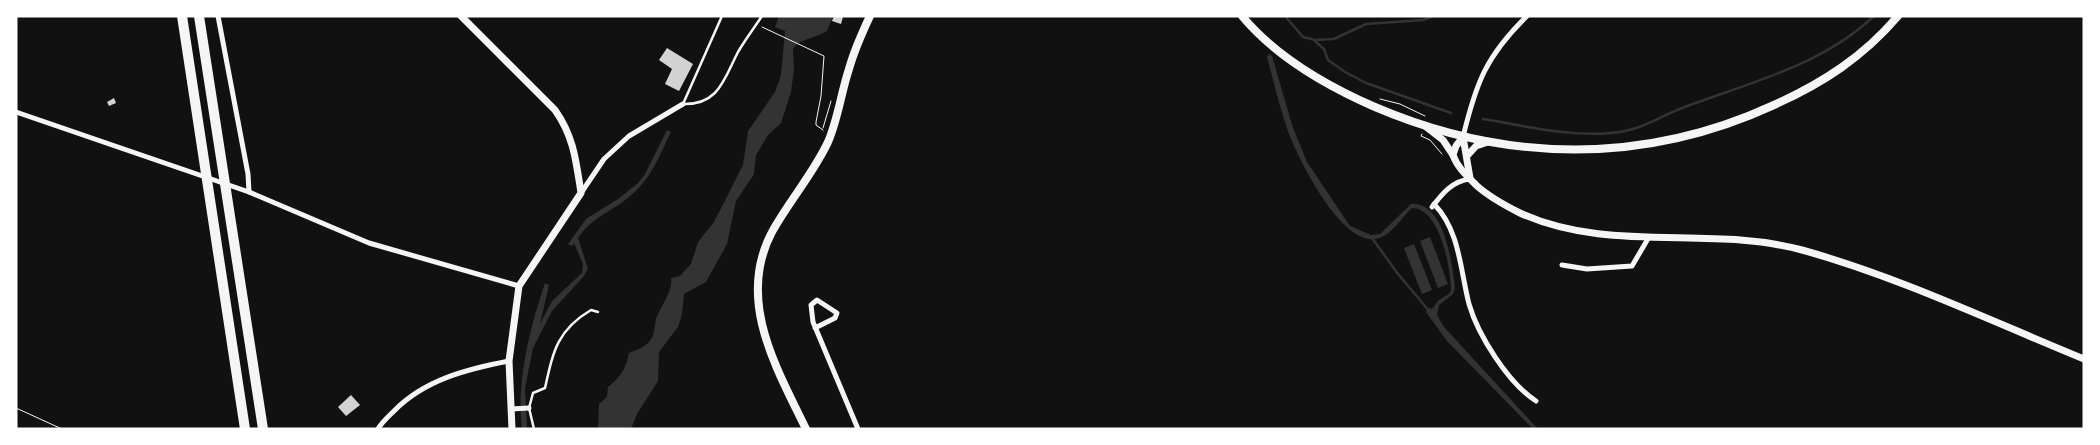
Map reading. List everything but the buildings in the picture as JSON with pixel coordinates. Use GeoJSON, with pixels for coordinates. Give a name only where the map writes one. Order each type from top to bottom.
{"type":"FeatureCollection","features":[{"type":"Feature","properties":{"kind":"highway"},"geometry":{"type":"LineString","coordinates":[[182,16],[245,429]]}},
{"type":"Feature","properties":{"kind":"highway"},"geometry":{"type":"LineString","coordinates":[[199,16],[263,429]]}},
{"type":"Feature","properties":{"kind":"main road"},"geometry":{"type":"LineString","coordinates":[[806,429],[772,359],[763,335],[758,310],[761,260],[776,226],[827,144],[849,68],[870,16]]}},
{"type":"Feature","properties":{"kind":"main road"},"geometry":{"type":"LineString","coordinates":[[1242,16],[1271,44],[1320,79],[1357,99],[1424,126],[1488,142],[1558,148],[1609,149],[1653,145],[1703,133],[1751,116],[1821,82],[1864,53],[1898,16]]}},
{"type":"Feature","properties":{"kind":"street"},"geometry":{"type":"LineString","coordinates":[[218,16],[248,174],[249,192]]}},
{"type":"Feature","properties":{"kind":"street"},"geometry":{"type":"LineString","coordinates":[[461,16],[555,110],[568,128],[574,149],[581,193]]}},
{"type":"Feature","properties":{"kind":"street"},"geometry":{"type":"LineString","coordinates":[[1454,155],[1456,146],[1463,137],[1480,76],[1495,51],[1527,16]]}},
{"type":"Feature","properties":{"kind":"street"},"geometry":{"type":"LineString","coordinates":[[512,429],[513,408],[509,361],[519,286],[604,159],[629,136],[683,104]]}},
{"type":"Feature","properties":{"kind":"street"},"geometry":{"type":"LineString","coordinates":[[16,112],[249,192],[370,243],[519,286]]}},
{"type":"Feature","properties":{"kind":"street"},"geometry":{"type":"LineString","coordinates":[[1424,126],[1443,140],[1454,155],[1456,162],[1488,196],[1509,207],[1559,227],[1606,236],[1730,239],[1802,250],[1946,302],[2084,359]]}},
{"type":"Feature","properties":{"kind":"street"},"geometry":{"type":"LineString","coordinates":[[1463,137],[1470,179]]}},
{"type":"Feature","properties":{"kind":"street"},"geometry":{"type":"LineString","coordinates":[[1467,157],[1476,146],[1488,142]]}},
{"type":"Feature","properties":{"kind":"street"},"geometry":{"type":"LineString","coordinates":[[1470,179],[1456,183],[1448,188],[1433,206],[1449,222],[1472,312],[1480,330],[1507,372],[1522,390],[1536,401]]}},
{"type":"Feature","properties":{"kind":"street"},"geometry":{"type":"LineString","coordinates":[[1562,265],[1587,269],[1632,266],[1650,237]]}},
{"type":"Feature","properties":{"kind":"street"},"geometry":{"type":"LineString","coordinates":[[816,328],[835,318],[838,313],[817,300],[811,305],[816,328],[858,429]]}},
{"type":"Feature","properties":{"kind":"street"},"geometry":{"type":"LineString","coordinates":[[378,429],[398,406],[419,389],[477,367],[509,361]]}},
{"type":"Feature","properties":{"kind":"street"},"geometry":{"type":"LineString","coordinates":[[513,408],[528,408]]}},
{"type":"Feature","properties":{"kind":"lane"},"geometry":{"type":"LineString","coordinates":[[722,16],[683,104],[701,103],[722,86],[739,51],[762,16]]}},
{"type":"Feature","properties":{"kind":"lane"},"geometry":{"type":"LineString","coordinates":[[534,429],[528,408],[533,393],[545,388],[559,338],[581,316],[591,310],[598,312]]}},
{"type":"Feature","properties":{"kind":"path"},"geometry":{"type":"LineString","coordinates":[[761,27],[824,56],[821,96],[816,122],[816,125],[823,130]]}},
{"type":"Feature","properties":{"kind":"path"},"geometry":{"type":"LineString","coordinates":[[1376,98],[1400,104],[1427,117]]}},
{"type":"Feature","properties":{"kind":"path"},"geometry":{"type":"LineString","coordinates":[[1421,136],[1430,140],[1444,157]]}},
{"type":"Feature","properties":{"kind":"path"},"geometry":{"type":"LineString","coordinates":[[16,408],[62,429]]}},
{"type":"Feature","properties":{"kind":"shaded area"},"geometry":{"type":"Polygon","coordinates":[[[779,16],[833,16],[827,31],[801,42],[793,48],[794,69],[791,92],[781,123],[768,135],[756,155],[754,174],[736,201],[727,244],[706,282],[684,294],[682,314],[678,327],[659,352],[658,381],[637,414],[631,429],[598,429],[599,404],[607,397],[608,387],[622,372],[629,353],[645,345],[654,334],[657,318],[669,292],[671,278],[680,276],[691,264],[698,242],[714,222],[743,165],[748,131],[775,92],[781,75],[785,31],[775,27],[779,16]]]}},
{"type":"Feature","properties":{"kind":"shaded area"},"geometry":{"type":"Polygon","coordinates":[[[1269,54],[1272,56],[1292,125],[1307,162],[1350,226],[1371,235],[1380,234],[1411,204],[1423,206],[1432,212],[1445,236],[1452,264],[1455,288],[1453,294],[1439,305],[1437,315],[1444,327],[1538,429],[1533,429],[1447,341],[1426,312],[1429,308],[1432,309],[1451,290],[1449,268],[1442,241],[1437,228],[1430,218],[1422,211],[1412,208],[1395,227],[1381,238],[1362,237],[1349,229],[1323,199],[1302,163],[1289,134],[1267,57],[1269,54]]]}},
{"type":"Feature","properties":{"kind":"shaded area"},"geometry":{"type":"Polygon","coordinates":[[[667,130],[671,132],[654,167],[643,183],[622,202],[590,224],[578,238],[588,269],[552,311],[533,348],[525,388],[527,429],[522,429],[521,393],[523,374],[534,318],[545,283],[549,285],[540,324],[552,301],[582,273],[583,264],[574,243],[572,246],[568,244],[586,219],[618,199],[638,183],[645,174],[667,130]]]}},
{"type":"Feature","properties":{"kind":"shaded area"},"geometry":{"type":"Polygon","coordinates":[[[1430,237],[1448,284],[1438,288],[1420,241],[1430,237]]]}},
{"type":"Feature","properties":{"kind":"shaded area"},"geometry":{"type":"Polygon","coordinates":[[[1414,244],[1432,290],[1422,294],[1404,248],[1414,244]]]}},
{"type":"Feature","properties":{"kind":"waterway"},"geometry":{"type":"LineString","coordinates":[[1285,16],[1303,37],[1315,40],[1334,39],[1366,24],[1423,20],[1434,16]]}},
{"type":"Feature","properties":{"kind":"waterway"},"geometry":{"type":"LineString","coordinates":[[1483,119],[1547,130],[1579,133],[1595,134],[1631,130],[1808,60],[1831,48],[1874,16]]}},
{"type":"Feature","properties":{"kind":"waterway"},"geometry":{"type":"LineString","coordinates":[[1315,41],[1324,49],[1328,60],[1345,72],[1366,83],[1451,113]]}},
{"type":"Feature","properties":{"kind":"waterway"},"geometry":{"type":"LineString","coordinates":[[1372,238],[1398,274],[1430,312]]}}]}
